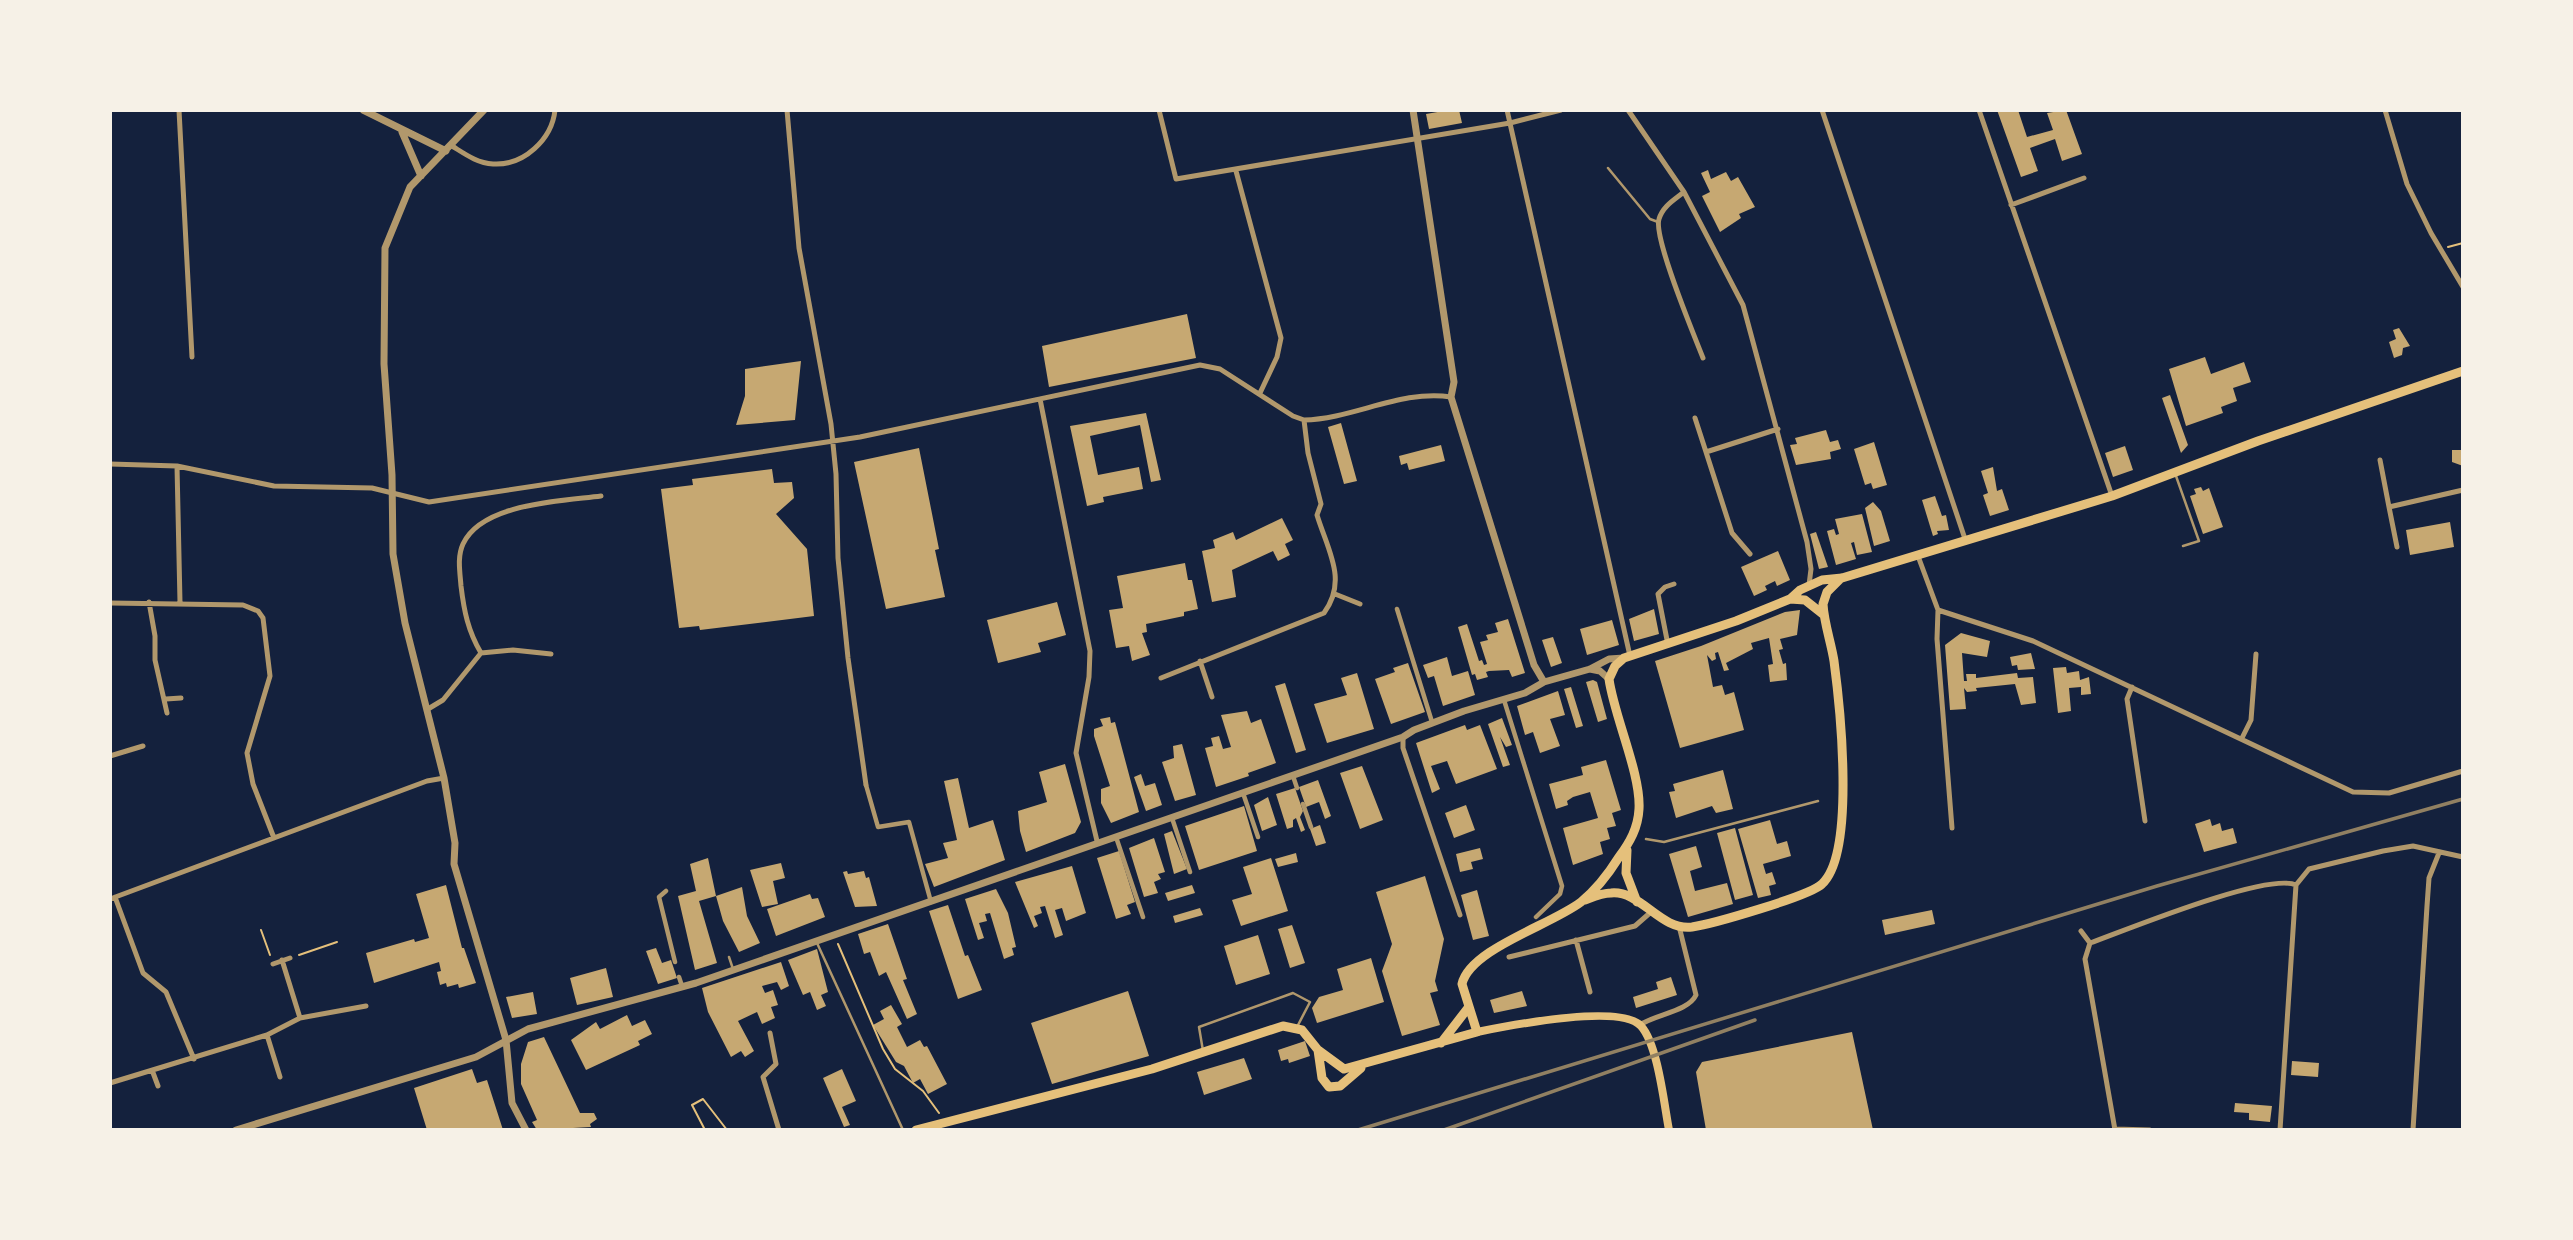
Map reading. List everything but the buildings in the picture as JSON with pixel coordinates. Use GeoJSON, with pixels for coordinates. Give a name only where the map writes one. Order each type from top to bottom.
{"type":"FeatureCollection","features":[{"type":"Feature","properties":{"kind":"main road"},"geometry":{"type":"LineString","coordinates":[[1583,900],[1608,873],[1629,843],[1640,806],[1609,679],[1615,666],[1627,657],[1668,645],[1790,599],[1809,585],[1829,578],[1842,578],[1918,556],[2112,496],[2463,370]]}},
{"type":"Feature","properties":{"kind":"main road"},"geometry":{"type":"LineString","coordinates":[[1477,1032],[1462,984],[1464,973],[1471,965],[1583,900],[1611,892],[1637,902],[1679,926],[1699,925],[1810,893],[1826,880],[1833,868],[1842,819],[1842,771],[1837,686],[1824,615],[1825,595],[1842,578]]}},
{"type":"Feature","properties":{"kind":"main road"},"geometry":{"type":"LineString","coordinates":[[1790,599],[1805,600],[1824,615]]}},
{"type":"Feature","properties":{"kind":"main road"},"geometry":{"type":"LineString","coordinates":[[1629,843],[1626,873],[1637,902]]}},
{"type":"Feature","properties":{"kind":"main road"},"geometry":{"type":"LineString","coordinates":[[1440,1044],[1468,1008]]}},
{"type":"Feature","properties":{"kind":"main road"},"geometry":{"type":"LineString","coordinates":[[916,1130],[1204,1054],[1283,1026],[1297,1027],[1307,1034],[1318,1050],[1343,1069],[1362,1066],[1477,1032],[1545,1020],[1626,1017],[1640,1025],[1651,1045],[1669,1130]]}},
{"type":"Feature","properties":{"kind":"main road"},"geometry":{"type":"LineString","coordinates":[[1318,1050],[1323,1081],[1329,1087],[1336,1088],[1343,1084],[1362,1066]]}},
{"type":"Feature","properties":{"kind":"main road"},"geometry":{"type":"LineString","coordinates":[[1322,1074],[1326,1067],[1333,1064]]}},
{"type":"Feature","properties":{"kind":"main road"},"geometry":{"type":"LineString","coordinates":[[1343,1069],[1346,1077],[1343,1084]]}},
{"type":"Feature","properties":{"kind":"street"},"geometry":{"type":"LineString","coordinates":[[179,110],[192,357]]}},
{"type":"Feature","properties":{"kind":"street"},"geometry":{"type":"LineString","coordinates":[[363,110],[401,131],[480,162],[493,164],[516,160],[542,141],[554,122],[555,110]]}},
{"type":"Feature","properties":{"kind":"street"},"geometry":{"type":"LineString","coordinates":[[484,110],[405,195],[385,248],[384,364],[393,554],[405,623],[444,778],[455,843],[454,864],[506,1040],[512,1103],[526,1130]]}},
{"type":"Feature","properties":{"kind":"street"},"geometry":{"type":"LineString","coordinates":[[787,110],[799,248],[831,424],[846,645],[866,785],[878,827],[909,822],[932,903]]}},
{"type":"Feature","properties":{"kind":"street"},"geometry":{"type":"LineString","coordinates":[[1159,110],[1176,179],[1510,123],[1561,110]]}},
{"type":"Feature","properties":{"kind":"street"},"geometry":{"type":"LineString","coordinates":[[1413,110],[1454,382],[1451,397],[1536,671],[1544,682]]}},
{"type":"Feature","properties":{"kind":"street"},"geometry":{"type":"LineString","coordinates":[[236,1130],[476,1057],[506,1040],[552,1021],[682,987],[834,933],[932,903],[1097,842],[1403,737],[1433,723],[1504,700],[1544,682],[1590,669],[1609,659],[1627,657],[1507,110]]}},
{"type":"Feature","properties":{"kind":"street"},"geometry":{"type":"LineString","coordinates":[[1822,110],[1966,542]]}},
{"type":"Feature","properties":{"kind":"street"},"geometry":{"type":"LineString","coordinates":[[1979,110],[2112,496]]}},
{"type":"Feature","properties":{"kind":"street"},"geometry":{"type":"LineString","coordinates":[[2385,110],[2407,184],[2463,288]]}},
{"type":"Feature","properties":{"kind":"street"},"geometry":{"type":"LineString","coordinates":[[1629,111],[1684,192],[1743,305],[1807,542],[1811,569],[1809,585]]}},
{"type":"Feature","properties":{"kind":"street"},"geometry":{"type":"LineString","coordinates":[[401,131],[421,176]]}},
{"type":"Feature","properties":{"kind":"street"},"geometry":{"type":"LineString","coordinates":[[1236,171],[1280,338],[1278,357],[1260,393]]}},
{"type":"Feature","properties":{"kind":"street"},"geometry":{"type":"LineString","coordinates":[[2011,205],[2084,178]]}},
{"type":"Feature","properties":{"kind":"street"},"geometry":{"type":"LineString","coordinates":[[1684,192],[1664,207],[1658,222],[1666,254],[1703,358]]}},
{"type":"Feature","properties":{"kind":"street"},"geometry":{"type":"LineString","coordinates":[[110,464],[177,466],[274,486],[372,488],[429,502],[831,442],[1200,365],[1220,369],[1293,416],[1304,420],[1417,397],[1437,394],[1451,397]]}},
{"type":"Feature","properties":{"kind":"street"},"geometry":{"type":"LineString","coordinates":[[1040,399],[1090,651],[1089,677],[1078,726],[1077,764],[1097,842]]}},
{"type":"Feature","properties":{"kind":"street"},"geometry":{"type":"LineString","coordinates":[[1695,418],[1732,533],[1750,554]]}},
{"type":"Feature","properties":{"kind":"street"},"geometry":{"type":"LineString","coordinates":[[1161,678],[1324,613],[1335,594],[1338,585],[1317,515],[1321,504],[1308,453],[1304,420]]}},
{"type":"Feature","properties":{"kind":"street"},"geometry":{"type":"LineString","coordinates":[[1706,452],[1777,429]]}},
{"type":"Feature","properties":{"kind":"street"},"geometry":{"type":"LineString","coordinates":[[2380,460],[2397,547]]}},
{"type":"Feature","properties":{"kind":"street"},"geometry":{"type":"LineString","coordinates":[[177,466],[180,602]]}},
{"type":"Feature","properties":{"kind":"street"},"geometry":{"type":"LineString","coordinates":[[2389,507],[2463,490]]}},
{"type":"Feature","properties":{"kind":"street"},"geometry":{"type":"LineString","coordinates":[[481,653],[467,628],[460,572],[459,556],[470,534],[481,523],[514,509],[601,496]]}},
{"type":"Feature","properties":{"kind":"street"},"geometry":{"type":"LineString","coordinates":[[1918,556],[1938,610],[1937,639],[1951,828]]}},
{"type":"Feature","properties":{"kind":"street"},"geometry":{"type":"LineString","coordinates":[[1668,645],[1658,594],[1665,587],[1674,584]]}},
{"type":"Feature","properties":{"kind":"street"},"geometry":{"type":"LineString","coordinates":[[1335,594],[1360,604]]}},
{"type":"Feature","properties":{"kind":"street"},"geometry":{"type":"LineString","coordinates":[[149,602],[155,636],[155,660],[166,699],[167,713]]}},
{"type":"Feature","properties":{"kind":"street"},"geometry":{"type":"LineString","coordinates":[[110,603],[180,602],[251,607],[263,618],[267,630],[271,677],[247,753],[253,784],[274,838]]}},
{"type":"Feature","properties":{"kind":"street"},"geometry":{"type":"LineString","coordinates":[[1397,609],[1433,723]]}},
{"type":"Feature","properties":{"kind":"street"},"geometry":{"type":"LineString","coordinates":[[1938,610],[2033,641],[2361,795],[2407,789],[2463,771]]}},
{"type":"Feature","properties":{"kind":"street"},"geometry":{"type":"LineString","coordinates":[[428,709],[443,700],[481,653],[513,650],[551,654]]}},
{"type":"Feature","properties":{"kind":"street"},"geometry":{"type":"LineString","coordinates":[[2242,738],[2251,720],[2256,654]]}},
{"type":"Feature","properties":{"kind":"street"},"geometry":{"type":"LineString","coordinates":[[1200,661],[1212,697]]}},
{"type":"Feature","properties":{"kind":"street"},"geometry":{"type":"LineString","coordinates":[[1590,669],[1601,671],[1609,679]]}},
{"type":"Feature","properties":{"kind":"street"},"geometry":{"type":"LineString","coordinates":[[2132,687],[2127,699],[2146,821]]}},
{"type":"Feature","properties":{"kind":"street"},"geometry":{"type":"LineString","coordinates":[[166,699],[181,698]]}},
{"type":"Feature","properties":{"kind":"street"},"geometry":{"type":"LineString","coordinates":[[1504,700],[1562,886],[1560,894],[1536,917]]}},
{"type":"Feature","properties":{"kind":"street"},"geometry":{"type":"LineString","coordinates":[[1403,737],[1403,748],[1460,915]]}},
{"type":"Feature","properties":{"kind":"street"},"geometry":{"type":"LineString","coordinates":[[110,756],[143,746]]}},
{"type":"Feature","properties":{"kind":"street"},"geometry":{"type":"LineString","coordinates":[[1293,775],[1297,788]]}},
{"type":"Feature","properties":{"kind":"street"},"geometry":{"type":"LineString","coordinates":[[194,1059],[166,992],[143,973],[113,898],[427,780],[444,778]]}},
{"type":"Feature","properties":{"kind":"street"},"geometry":{"type":"LineString","coordinates":[[1243,793],[1258,837]]}},
{"type":"Feature","properties":{"kind":"street"},"geometry":{"type":"LineString","coordinates":[[1303,804],[1311,827]]}},
{"type":"Feature","properties":{"kind":"street"},"geometry":{"type":"LineString","coordinates":[[1172,817],[1190,872]]}},
{"type":"Feature","properties":{"kind":"street"},"geometry":{"type":"LineString","coordinates":[[1115,836],[1143,917]]}},
{"type":"Feature","properties":{"kind":"street"},"geometry":{"type":"LineString","coordinates":[[2280,1130],[2296,884],[2309,869],[2339,860],[2413,846],[2463,857]]}},
{"type":"Feature","properties":{"kind":"street"},"geometry":{"type":"LineString","coordinates":[[2413,1130],[2428,892],[2439,853]]}},
{"type":"Feature","properties":{"kind":"street"},"geometry":{"type":"LineString","coordinates":[[2090,943],[2198,904],[2271,883],[2288,881],[2296,884]]}},
{"type":"Feature","properties":{"kind":"street"},"geometry":{"type":"LineString","coordinates":[[666,891],[659,897],[675,962]]}},
{"type":"Feature","properties":{"kind":"street"},"geometry":{"type":"LineString","coordinates":[[1508,957],[1635,926],[1651,912]]}},
{"type":"Feature","properties":{"kind":"street"},"geometry":{"type":"LineString","coordinates":[[1640,1025],[1656,1015],[1691,1003],[1696,995],[1679,926]]}},
{"type":"Feature","properties":{"kind":"street"},"geometry":{"type":"LineString","coordinates":[[2081,931],[2090,943]]}},
{"type":"Feature","properties":{"kind":"street"},"geometry":{"type":"LineString","coordinates":[[1576,940],[1590,992]]}},
{"type":"Feature","properties":{"kind":"street"},"geometry":{"type":"LineString","coordinates":[[2090,943],[2085,959],[2115,1130],[2150,1130]]}},
{"type":"Feature","properties":{"kind":"street"},"geometry":{"type":"LineString","coordinates":[[273,964],[290,958]]}},
{"type":"Feature","properties":{"kind":"street"},"geometry":{"type":"LineString","coordinates":[[282,960],[300,1018]]}},
{"type":"Feature","properties":{"kind":"street"},"geometry":{"type":"LineString","coordinates":[[679,977],[682,987]]}},
{"type":"Feature","properties":{"kind":"street"},"geometry":{"type":"LineString","coordinates":[[110,1083],[267,1035],[300,1018],[366,1006]]}},
{"type":"Feature","properties":{"kind":"street"},"geometry":{"type":"LineString","coordinates":[[770,1033],[776,1064],[763,1077],[779,1130]]}},
{"type":"Feature","properties":{"kind":"street"},"geometry":{"type":"LineString","coordinates":[[267,1035],[280,1077]]}},
{"type":"Feature","properties":{"kind":"street"},"geometry":{"type":"LineString","coordinates":[[152,1070],[158,1086]]}},
{"type":"Feature","properties":{"kind":"lane"},"geometry":{"type":"LineString","coordinates":[[1608,168],[1650,219],[1658,222]]}},
{"type":"Feature","properties":{"kind":"lane"},"geometry":{"type":"LineString","coordinates":[[2175,472],[2199,541],[2183,546]]}},
{"type":"Feature","properties":{"kind":"lane"},"geometry":{"type":"LineString","coordinates":[[1646,839],[1664,842],[1818,801]]}},
{"type":"Feature","properties":{"kind":"lane"},"geometry":{"type":"LineString","coordinates":[[816,940],[903,1130]]}},
{"type":"Feature","properties":{"kind":"lane"},"geometry":{"type":"LineString","coordinates":[[729,957],[733,969]]}},
{"type":"Feature","properties":{"kind":"lane"},"geometry":{"type":"LineString","coordinates":[[1204,1054],[1197,1030],[1206,1024],[1293,993],[1310,1002],[1297,1027]]}},
{"type":"Feature","properties":{"kind":"path"},"geometry":{"type":"LineString","coordinates":[[2440,249],[2463,243]]}},
{"type":"Feature","properties":{"kind":"path"},"geometry":{"type":"LineString","coordinates":[[261,930],[273,964]]}},
{"type":"Feature","properties":{"kind":"path"},"geometry":{"type":"LineString","coordinates":[[834,933],[883,1049],[895,1069],[923,1091],[940,1114]]}},
{"type":"Feature","properties":{"kind":"path"},"geometry":{"type":"LineString","coordinates":[[290,958],[337,942]]}},
{"type":"Feature","properties":{"kind":"path"},"geometry":{"type":"LineString","coordinates":[[705,1130],[692,1105],[702,1099],[727,1130]]}},
{"type":"Feature","properties":{"kind":"railway"},"geometry":{"type":"LineString","coordinates":[[1358,1130],[2157,886],[2463,799]]}},
{"type":"Feature","properties":{"kind":"railway"},"geometry":{"type":"LineString","coordinates":[[1444,1130],[1755,1020]]}}]}
